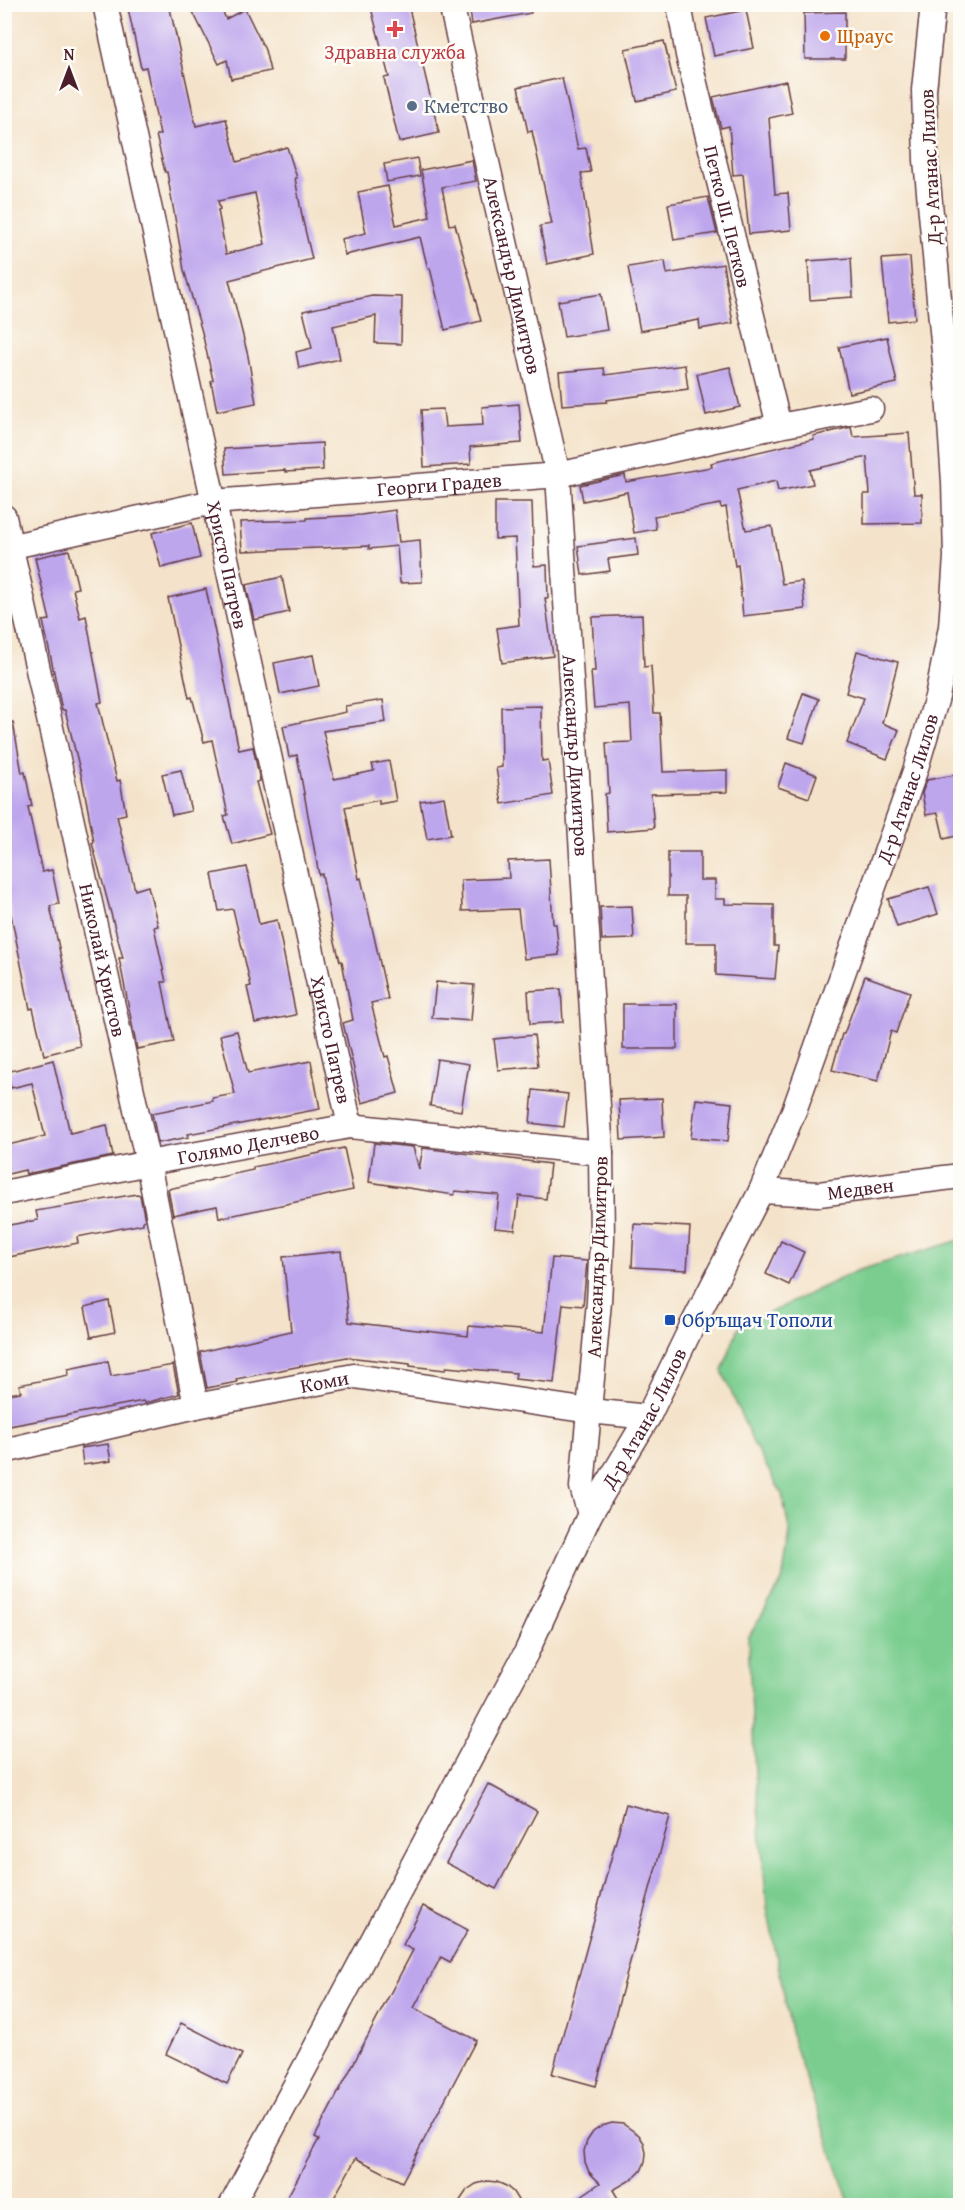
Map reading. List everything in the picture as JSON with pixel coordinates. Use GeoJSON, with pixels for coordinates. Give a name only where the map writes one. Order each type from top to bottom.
{"type":"FeatureCollection","features":[{"type":"Feature","properties":{"kind":"street","name":"Христо Патрев"},"geometry":{"type":"LineString","coordinates":[[105,4],[350,1126]]}},
{"type":"Feature","properties":{"kind":"street","name":"Александър Димитров"},"geometry":{"type":"LineString","coordinates":[[451,4],[558,475],[601,1153],[602,1240],[590,1412],[582,1487],[590,1514]]}},
{"type":"Feature","properties":{"kind":"street","name":"Петко Ш. Петков"},"geometry":{"type":"LineString","coordinates":[[679,4],[688,55],[779,426]]}},
{"type":"Feature","properties":{"kind":"street","name":"Д-р Атанас Лилов"},"geometry":{"type":"LineString","coordinates":[[231,2205],[526,1653],[590,1514],[648,1417],[761,1191],[795,1108],[915,771],[937,697],[951,627],[956,557],[948,395],[926,160],[924,90],[933,4]]}},
{"type":"Feature","properties":{"kind":"street","name":"Георги Градев"},"geometry":{"type":"LineString","coordinates":[[8,547],[213,502],[558,475],[779,426],[872,409]]}},
{"type":"Feature","properties":{"kind":"street","name":"Николай Христов"},"geometry":{"type":"LineString","coordinates":[[4,517],[8,547],[148,1163],[196,1406]]}},
{"type":"Feature","properties":{"kind":"street","name":"Голямо Делчево"},"geometry":{"type":"LineString","coordinates":[[4,1192],[350,1126],[601,1153]]}},
{"type":"Feature","properties":{"kind":"street","name":"Медвен"},"geometry":{"type":"LineString","coordinates":[[761,1191],[819,1194],[960,1176]]}},
{"type":"Feature","properties":{"kind":"street","name":"Коми"},"geometry":{"type":"LineString","coordinates":[[4,1451],[196,1406],[354,1376],[590,1412],[648,1417]]}},
{"type":"Feature","properties":{"kind":"green space"},"geometry":{"type":"Polygon","coordinates":[[[960,1240],[960,2205],[850,2205],[793,2042],[767,1907],[755,1772],[748,1638],[782,1581],[790,1534],[782,1494],[754,1445],[722,1371],[738,1328],[856,1271],[960,1240]]]}},
{"type":"Feature","properties":{"kind":"building"},"geometry":{"type":"Polygon","coordinates":[[[127,4],[169,4],[196,126],[226,119],[237,162],[287,147],[297,178],[295,178],[312,259],[229,280],[248,356],[256,403],[217,411],[211,381],[213,380],[184,270],[167,172],[165,172],[156,135],[160,135],[146,67],[141,68],[127,4]],[[255,193],[218,201],[226,254],[265,244],[255,193]]]}},
{"type":"Feature","properties":{"kind":"building"},"geometry":{"type":"Polygon","coordinates":[[[189,4],[219,4],[226,19],[245,9],[265,50],[270,71],[231,79],[227,60],[219,64],[189,4]]]}},
{"type":"Feature","properties":{"kind":"building"},"geometry":{"type":"Polygon","coordinates":[[[370,4],[408,4],[439,133],[399,142],[384,78],[389,77],[370,4]]]}},
{"type":"Feature","properties":{"kind":"building"},"geometry":{"type":"Polygon","coordinates":[[[469,4],[530,4],[531,13],[472,24],[469,4]]]}},
{"type":"Feature","properties":{"kind":"building"},"geometry":{"type":"Polygon","coordinates":[[[746,10],[754,48],[714,56],[706,18],[746,10]]]}},
{"type":"Feature","properties":{"kind":"building","name":"Щраус"},"geometry":{"type":"Polygon","coordinates":[[[845,12],[845,59],[805,59],[804,13],[845,12]]]}},
{"type":"Feature","properties":{"kind":"building"},"geometry":{"type":"Polygon","coordinates":[[[664,41],[676,92],[637,101],[625,49],[664,41]]]}},
{"type":"Feature","properties":{"kind":"building"},"geometry":{"type":"Polygon","coordinates":[[[562,78],[578,149],[586,148],[591,172],[581,173],[594,254],[547,264],[540,226],[552,224],[532,131],[528,132],[518,87],[562,78]]]}},
{"type":"Feature","properties":{"kind":"building"},"geometry":{"type":"Polygon","coordinates":[[[786,81],[792,113],[769,118],[775,194],[788,193],[791,230],[749,234],[743,174],[733,175],[729,126],[721,128],[713,97],[786,81]]]}},
{"type":"Feature","properties":{"kind":"building"},"geometry":{"type":"Polygon","coordinates":[[[417,158],[420,176],[387,182],[384,164],[417,158]]]}},
{"type":"Feature","properties":{"kind":"building"},"geometry":{"type":"Polygon","coordinates":[[[472,160],[476,181],[442,187],[449,225],[455,224],[481,321],[445,330],[420,237],[345,255],[341,239],[366,233],[358,192],[388,186],[396,225],[430,217],[421,170],[472,160]]]}},
{"type":"Feature","properties":{"kind":"building"},"geometry":{"type":"Polygon","coordinates":[[[708,197],[717,233],[674,240],[668,204],[708,197]]]}},
{"type":"Feature","properties":{"kind":"building"},"geometry":{"type":"Polygon","coordinates":[[[910,257],[915,319],[888,322],[882,259],[910,257]]]}},
{"type":"Feature","properties":{"kind":"building"},"geometry":{"type":"Polygon","coordinates":[[[851,258],[853,297],[810,300],[808,261],[851,258]]]}},
{"type":"Feature","properties":{"kind":"building"},"geometry":{"type":"Polygon","coordinates":[[[665,261],[667,274],[723,264],[733,323],[700,329],[699,320],[640,331],[628,267],[665,261]]]}},
{"type":"Feature","properties":{"kind":"building"},"geometry":{"type":"Polygon","coordinates":[[[601,294],[607,330],[564,337],[558,301],[601,294]]]}},
{"type":"Feature","properties":{"kind":"building"},"geometry":{"type":"Polygon","coordinates":[[[372,296],[402,297],[401,344],[375,343],[376,316],[333,326],[340,359],[299,368],[296,352],[312,348],[303,311],[372,296]]]}},
{"type":"Feature","properties":{"kind":"building"},"geometry":{"type":"Polygon","coordinates":[[[887,337],[897,383],[849,393],[839,347],[887,337]]]}},
{"type":"Feature","properties":{"kind":"building"},"geometry":{"type":"Polygon","coordinates":[[[685,365],[688,389],[607,400],[607,402],[562,405],[559,372],[604,368],[605,375],[685,365]]]}},
{"type":"Feature","properties":{"kind":"building"},"geometry":{"type":"Polygon","coordinates":[[[730,367],[740,407],[706,415],[697,374],[730,367]]]}},
{"type":"Feature","properties":{"kind":"building"},"geometry":{"type":"Polygon","coordinates":[[[519,404],[522,443],[470,447],[471,464],[424,467],[421,410],[443,409],[445,427],[483,425],[482,407],[519,404]]]}},
{"type":"Feature","properties":{"kind":"building"},"geometry":{"type":"Polygon","coordinates":[[[851,427],[853,437],[909,433],[914,494],[922,494],[922,523],[864,524],[864,494],[870,494],[867,457],[810,470],[813,484],[778,491],[776,481],[737,490],[746,530],[772,526],[782,584],[802,581],[805,609],[743,616],[738,565],[735,566],[726,507],[721,508],[720,504],[654,516],[656,529],[634,533],[627,492],[583,501],[580,485],[625,475],[626,482],[712,467],[711,463],[814,439],[813,436],[851,427]]]}},
{"type":"Feature","properties":{"kind":"building"},"geometry":{"type":"Polygon","coordinates":[[[322,443],[323,470],[226,474],[224,449],[322,443]]]}},
{"type":"Feature","properties":{"kind":"building"},"geometry":{"type":"Polygon","coordinates":[[[495,502],[532,502],[534,566],[547,565],[548,598],[545,598],[553,656],[502,663],[497,628],[519,625],[515,538],[495,539],[495,502]]]}},
{"type":"Feature","properties":{"kind":"building"},"geometry":{"type":"Polygon","coordinates":[[[395,510],[399,542],[420,540],[422,582],[400,583],[397,546],[369,549],[369,546],[242,551],[240,522],[307,520],[307,518],[361,515],[395,510]]]}},
{"type":"Feature","properties":{"kind":"building"},"geometry":{"type":"Polygon","coordinates":[[[192,523],[200,558],[161,568],[152,533],[192,523]]]}},
{"type":"Feature","properties":{"kind":"building"},"geometry":{"type":"Polygon","coordinates":[[[636,538],[638,555],[608,559],[610,571],[582,575],[578,546],[636,538]]]}},
{"type":"Feature","properties":{"kind":"building"},"geometry":{"type":"Polygon","coordinates":[[[69,550],[78,588],[73,589],[80,618],[86,616],[102,702],[98,703],[117,781],[120,780],[126,814],[117,816],[135,890],[148,886],[158,926],[154,927],[166,982],[162,982],[174,1042],[137,1049],[119,958],[123,958],[92,843],[94,842],[82,778],[65,710],[62,710],[43,621],[50,620],[35,558],[69,550]]]}},
{"type":"Feature","properties":{"kind":"building"},"geometry":{"type":"Polygon","coordinates":[[[282,577],[289,612],[254,620],[246,585],[282,577]]]}},
{"type":"Feature","properties":{"kind":"building"},"geometry":{"type":"Polygon","coordinates":[[[206,589],[239,750],[253,747],[260,781],[256,782],[270,834],[232,844],[224,816],[228,815],[212,740],[204,742],[192,697],[189,698],[168,598],[206,589]]]}},
{"type":"Feature","properties":{"kind":"building"},"geometry":{"type":"Polygon","coordinates":[[[642,615],[644,667],[651,666],[654,713],[660,713],[663,772],[727,770],[727,792],[651,794],[654,828],[607,832],[605,794],[609,793],[606,743],[632,742],[630,705],[594,708],[591,671],[595,671],[592,617],[642,615]]]}},
{"type":"Feature","properties":{"kind":"building"},"geometry":{"type":"Polygon","coordinates":[[[857,651],[898,662],[882,723],[899,730],[887,759],[847,743],[864,698],[846,693],[857,651]]]}},
{"type":"Feature","properties":{"kind":"building"},"geometry":{"type":"Polygon","coordinates":[[[313,655],[319,686],[280,694],[274,663],[313,655]]]}},
{"type":"Feature","properties":{"kind":"building"},"geometry":{"type":"Polygon","coordinates":[[[803,693],[819,699],[804,743],[788,738],[803,693]]]}},
{"type":"Feature","properties":{"kind":"building"},"geometry":{"type":"Polygon","coordinates":[[[383,700],[386,722],[323,731],[334,779],[374,771],[372,764],[389,761],[396,801],[379,804],[379,800],[345,807],[359,879],[361,878],[388,999],[371,1003],[385,1057],[388,1056],[398,1093],[362,1103],[343,1023],[353,1020],[342,961],[340,961],[333,934],[322,874],[319,875],[297,755],[289,757],[283,726],[346,712],[345,706],[383,700]]]}},
{"type":"Feature","properties":{"kind":"building"},"geometry":{"type":"Polygon","coordinates":[[[541,706],[542,761],[548,760],[553,795],[502,804],[496,768],[502,767],[501,707],[541,706]]]}},
{"type":"Feature","properties":{"kind":"building"},"geometry":{"type":"Polygon","coordinates":[[[4,722],[13,722],[22,773],[25,772],[32,806],[28,807],[42,872],[52,870],[59,904],[50,906],[80,1046],[44,1055],[33,1008],[30,1009],[4,880],[4,722]]]}},
{"type":"Feature","properties":{"kind":"building"},"geometry":{"type":"Polygon","coordinates":[[[786,763],[817,775],[809,798],[778,787],[786,763]]]}},
{"type":"Feature","properties":{"kind":"building"},"geometry":{"type":"Polygon","coordinates":[[[181,770],[191,811],[172,815],[162,774],[181,770]]]}},
{"type":"Feature","properties":{"kind":"building"},"geometry":{"type":"Polygon","coordinates":[[[960,774],[960,835],[944,839],[938,813],[926,815],[922,793],[927,780],[960,774]]]}},
{"type":"Feature","properties":{"kind":"building"},"geometry":{"type":"Polygon","coordinates":[[[444,797],[451,835],[427,839],[420,801],[444,797]]]}},
{"type":"Feature","properties":{"kind":"building"},"geometry":{"type":"Polygon","coordinates":[[[668,852],[700,852],[700,880],[715,880],[715,899],[725,899],[725,904],[774,905],[774,946],[778,946],[775,979],[716,975],[716,943],[686,943],[686,896],[668,896],[668,852]]]}},
{"type":"Feature","properties":{"kind":"building"},"geometry":{"type":"Polygon","coordinates":[[[549,859],[553,924],[556,924],[559,955],[524,959],[518,909],[462,911],[461,880],[509,878],[508,861],[549,859]]]}},
{"type":"Feature","properties":{"kind":"building"},"geometry":{"type":"Polygon","coordinates":[[[247,867],[259,924],[277,920],[296,1015],[255,1023],[247,987],[251,986],[233,909],[219,911],[212,874],[247,867]]]}},
{"type":"Feature","properties":{"kind":"building"},"geometry":{"type":"Polygon","coordinates":[[[929,887],[938,914],[897,927],[888,899],[929,887]]]}},
{"type":"Feature","properties":{"kind":"building"},"geometry":{"type":"Polygon","coordinates":[[[632,906],[634,939],[602,940],[600,907],[632,906]]]}},
{"type":"Feature","properties":{"kind":"building"},"geometry":{"type":"Polygon","coordinates":[[[865,976],[910,992],[896,1033],[891,1031],[878,1081],[832,1070],[842,1034],[844,1034],[865,976]]]}},
{"type":"Feature","properties":{"kind":"building"},"geometry":{"type":"Polygon","coordinates":[[[436,982],[474,985],[471,1021],[432,1018],[436,982]]]}},
{"type":"Feature","properties":{"kind":"building"},"geometry":{"type":"Polygon","coordinates":[[[561,989],[563,1022],[530,1024],[528,991],[561,989]]]}},
{"type":"Feature","properties":{"kind":"building"},"geometry":{"type":"Polygon","coordinates":[[[623,1004],[677,1004],[677,1049],[623,1049],[623,1004]]]}},
{"type":"Feature","properties":{"kind":"building"},"geometry":{"type":"Polygon","coordinates":[[[237,1031],[248,1073],[311,1061],[320,1109],[188,1134],[189,1137],[158,1143],[152,1113],[213,1101],[212,1098],[235,1094],[220,1035],[237,1031]]]}},
{"type":"Feature","properties":{"kind":"building"},"geometry":{"type":"Polygon","coordinates":[[[534,1035],[538,1066],[498,1070],[494,1039],[534,1035]]]}},
{"type":"Feature","properties":{"kind":"building"},"geometry":{"type":"Polygon","coordinates":[[[437,1059],[469,1064],[461,1111],[430,1106],[437,1059]]]}},
{"type":"Feature","properties":{"kind":"building"},"geometry":{"type":"Polygon","coordinates":[[[53,1060],[70,1133],[107,1125],[113,1156],[26,1174],[25,1170],[4,1175],[4,1146],[45,1136],[32,1083],[11,1088],[7,1072],[53,1060]]]}},
{"type":"Feature","properties":{"kind":"building"},"geometry":{"type":"Polygon","coordinates":[[[533,1090],[568,1094],[564,1127],[530,1123],[533,1090]]]}},
{"type":"Feature","properties":{"kind":"building"},"geometry":{"type":"Polygon","coordinates":[[[662,1098],[664,1137],[621,1140],[619,1100],[662,1098]]]}},
{"type":"Feature","properties":{"kind":"building"},"geometry":{"type":"Polygon","coordinates":[[[696,1099],[732,1103],[728,1141],[691,1138],[696,1099]]]}},
{"type":"Feature","properties":{"kind":"building"},"geometry":{"type":"Polygon","coordinates":[[[374,1143],[413,1147],[419,1169],[423,1148],[550,1164],[546,1199],[519,1196],[515,1230],[495,1228],[499,1195],[455,1191],[454,1195],[369,1182],[374,1143]]]}},
{"type":"Feature","properties":{"kind":"building"},"geometry":{"type":"Polygon","coordinates":[[[344,1148],[353,1190],[219,1218],[217,1206],[173,1215],[168,1189],[253,1170],[253,1167],[344,1148]]]}},
{"type":"Feature","properties":{"kind":"building"},"geometry":{"type":"Polygon","coordinates":[[[140,1195],[145,1220],[143,1224],[77,1237],[78,1243],[4,1258],[4,1226],[38,1220],[36,1211],[140,1195]]]}},
{"type":"Feature","properties":{"kind":"building"},"geometry":{"type":"Polygon","coordinates":[[[634,1224],[690,1227],[687,1270],[632,1267],[634,1224]]]}},
{"type":"Feature","properties":{"kind":"building"},"geometry":{"type":"Polygon","coordinates":[[[781,1241],[804,1252],[789,1285],[766,1274],[781,1241]]]}},
{"type":"Feature","properties":{"kind":"building"},"geometry":{"type":"Polygon","coordinates":[[[341,1251],[349,1322],[468,1336],[469,1326],[544,1332],[552,1258],[587,1261],[583,1306],[563,1304],[554,1383],[515,1379],[516,1373],[446,1367],[445,1370],[347,1357],[236,1379],[237,1382],[207,1388],[200,1352],[291,1331],[283,1257],[341,1251]]]}},
{"type":"Feature","properties":{"kind":"building"},"geometry":{"type":"Polygon","coordinates":[[[109,1301],[115,1332],[91,1337],[85,1307],[109,1301]]]}},
{"type":"Feature","properties":{"kind":"building"},"geometry":{"type":"Polygon","coordinates":[[[108,1361],[111,1376],[173,1365],[179,1394],[145,1403],[143,1401],[4,1427],[4,1395],[21,1392],[19,1385],[69,1375],[68,1369],[108,1361]]]}},
{"type":"Feature","properties":{"kind":"building"},"geometry":{"type":"Polygon","coordinates":[[[108,1444],[111,1461],[83,1465],[81,1448],[108,1444]]]}},
{"type":"Feature","properties":{"kind":"building"},"geometry":{"type":"Polygon","coordinates":[[[488,1784],[537,1811],[496,1889],[446,1863],[488,1784]]]}},
{"type":"Feature","properties":{"kind":"building"},"geometry":{"type":"Polygon","coordinates":[[[626,1804],[670,1816],[596,2086],[552,2074],[626,1804]]]}},
{"type":"Feature","properties":{"kind":"building"},"geometry":{"type":"Polygon","coordinates":[[[423,1906],[468,1930],[450,1962],[441,1957],[414,2008],[476,2040],[402,2182],[356,2158],[330,2205],[283,2205],[319,2139],[315,2137],[413,1950],[403,1945],[423,1906]]]}},
{"type":"Feature","properties":{"kind":"building"},"geometry":{"type":"Polygon","coordinates":[[[181,2023],[242,2054],[227,2084],[166,2054],[181,2023]]]}},
{"type":"Feature","properties":{"kind":"building"},"geometry":{"type":"Polygon","coordinates":[[[612,2123],[623,2124],[639,2135],[644,2143],[646,2153],[641,2171],[634,2178],[613,2190],[622,2205],[568,2205],[600,2183],[589,2172],[584,2151],[593,2132],[612,2123]]]}},
{"type":"Feature","properties":{"kind":"building"},"geometry":{"type":"Polygon","coordinates":[[[487,2181],[506,2186],[521,2205],[457,2205],[467,2190],[487,2181]]]}},
{"type":"Feature","properties":{"kind":"place","name":"Здравна служба"},"geometry":{"type":"Point","coordinates":[395,29]}},
{"type":"Feature","properties":{"kind":"place","name":"Щраус"},"geometry":{"type":"Point","coordinates":[825,36]}},
{"type":"Feature","properties":{"kind":"place","name":"Кметство"},"geometry":{"type":"Point","coordinates":[412,106]}},
{"type":"Feature","properties":{"kind":"place","name":"Обръщач Тополи"},"geometry":{"type":"Point","coordinates":[670,1320]}}]}
